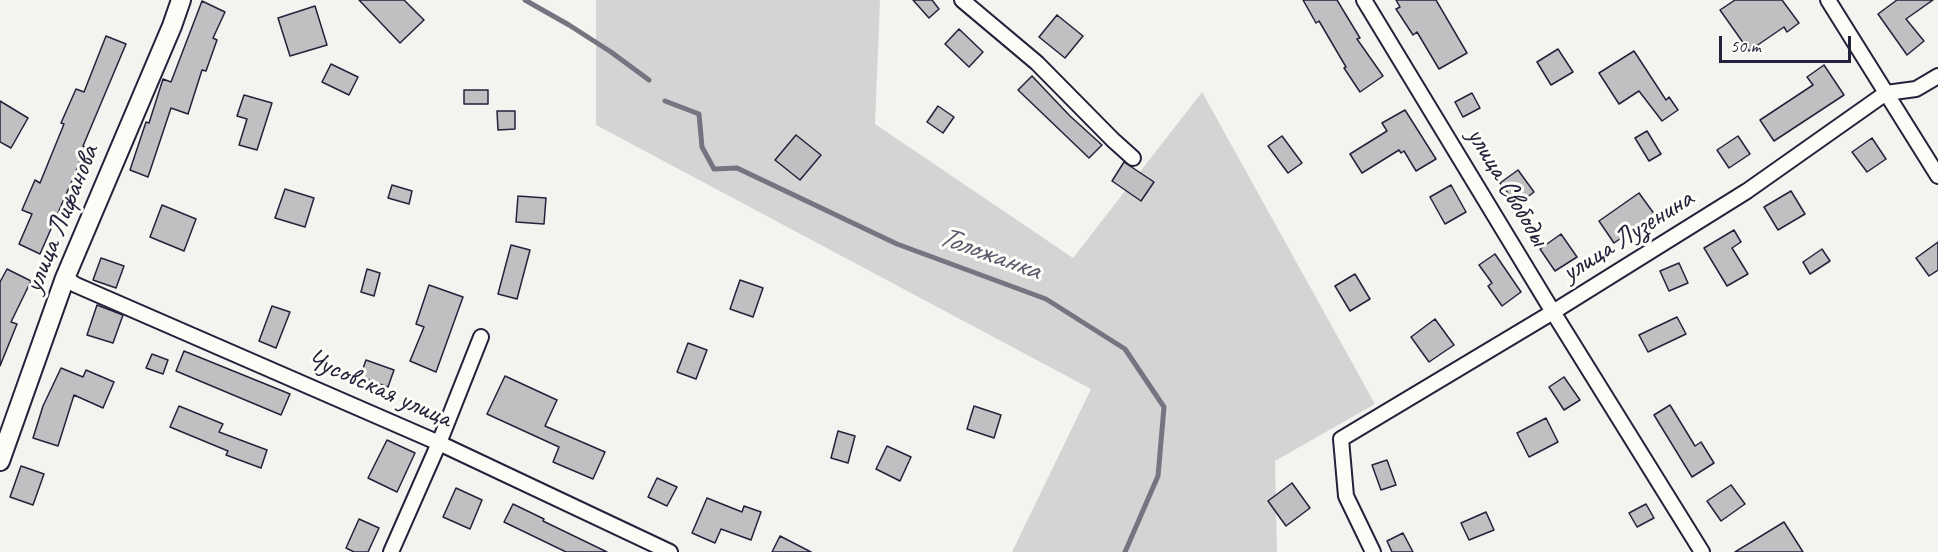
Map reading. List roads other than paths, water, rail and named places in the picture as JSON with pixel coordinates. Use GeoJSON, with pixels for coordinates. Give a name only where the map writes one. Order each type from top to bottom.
{"type":"FeatureCollection","features":[{"type":"Feature","properties":{"kind":"street","name":"улица Лифанова"},"geometry":{"type":"LineString","coordinates":[[0,460],[65,278],[181,0]]}},
{"type":"Feature","properties":{"kind":"street"},"geometry":{"type":"LineString","coordinates":[[962,0],[1037,63],[1133,158]]}},
{"type":"Feature","properties":{"kind":"street","name":"улица Свободы"},"geometry":{"type":"LineString","coordinates":[[1364,0],[1702,552]]}},
{"type":"Feature","properties":{"kind":"street"},"geometry":{"type":"LineString","coordinates":[[1828,0],[1938,176]]}},
{"type":"Feature","properties":{"kind":"street","name":"улица Лузенина"},"geometry":{"type":"LineString","coordinates":[[1373,552],[1346,496],[1341,439],[1553,312],[1747,191],[1886,93],[1916,89],[1938,75]]}},
{"type":"Feature","properties":{"kind":"street","name":"Чусовская улица"},"geometry":{"type":"LineString","coordinates":[[65,278],[76,285],[440,443],[670,552]]}},
{"type":"Feature","properties":{"kind":"street"},"geometry":{"type":"LineString","coordinates":[[391,552],[440,443],[481,337]]}},
{"type":"Feature","properties":{"kind":"waterway","name":"Толожанка"},"geometry":{"type":"LineString","coordinates":[[525,0],[611,52],[649,80]]}},
{"type":"Feature","properties":{"kind":"waterway","name":"Толожанка"},"geometry":{"type":"LineString","coordinates":[[665,101],[699,114],[702,147],[714,169],[737,168],[897,244],[1046,299],[1125,349],[1164,407],[1158,476],[1125,552]]}}]}
